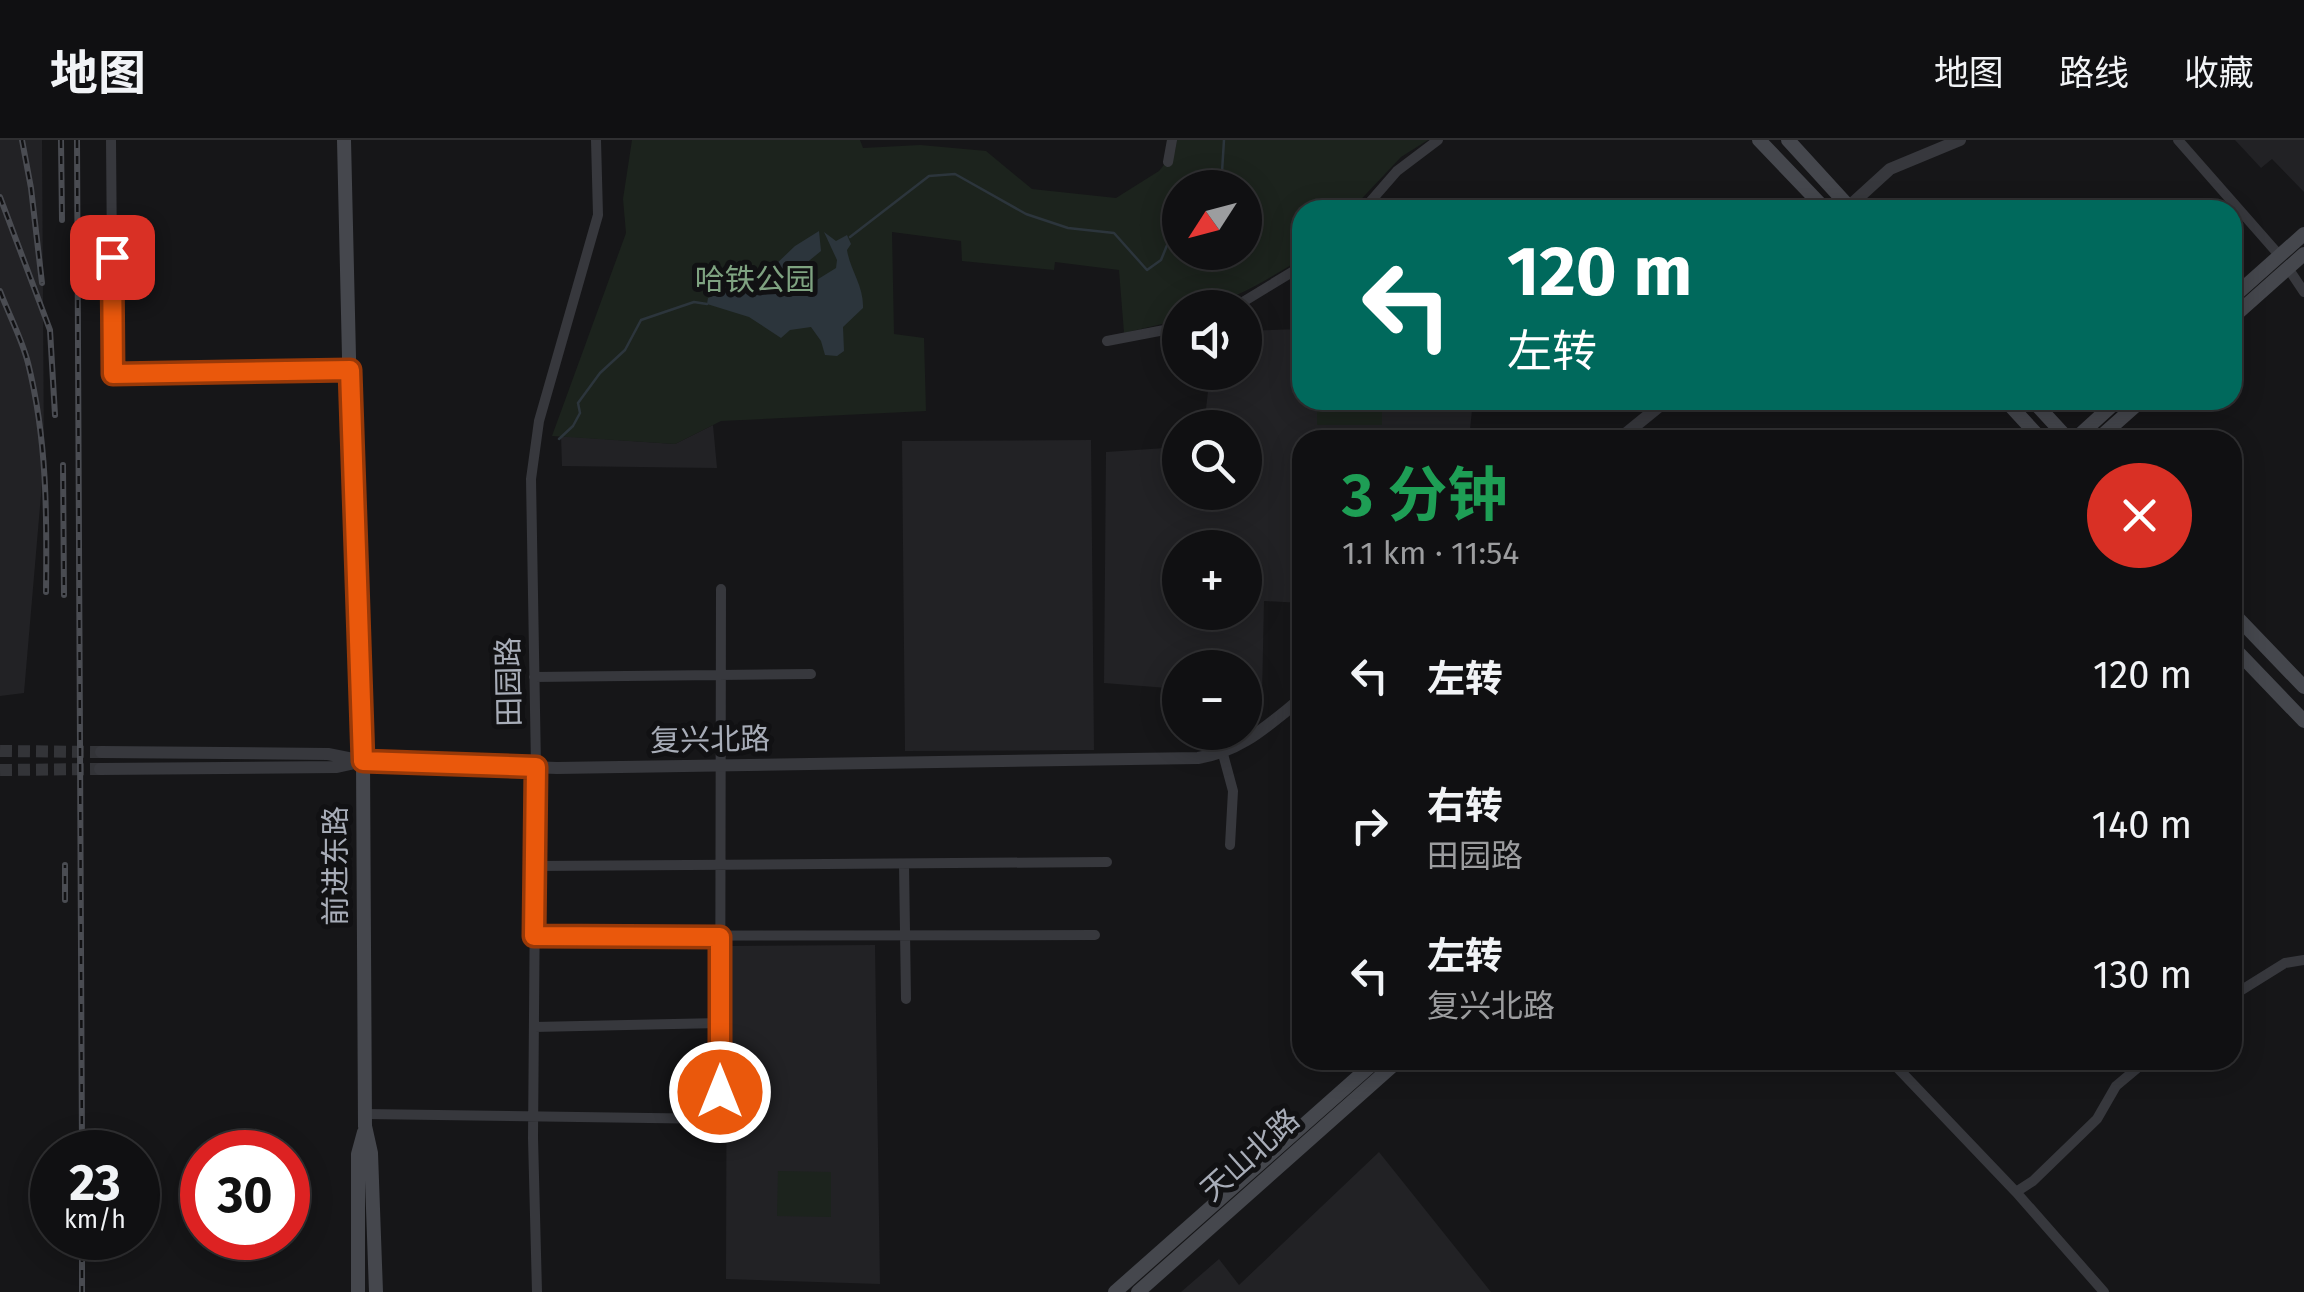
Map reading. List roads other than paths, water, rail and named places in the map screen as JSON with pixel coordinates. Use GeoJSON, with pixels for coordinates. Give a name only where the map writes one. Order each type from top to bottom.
{"type":"FeatureCollection","features":[{"type":"Feature","properties":{"kind":"main road","name":"前进东路"},"geometry":{"type":"LineString","coordinates":[[344,140],[363,761],[365,1120],[372,1153],[376,1292]]}},
{"type":"Feature","properties":{"kind":"main road"},"geometry":{"type":"LineString","coordinates":[[1759,140],[1816,200]]}},
{"type":"Feature","properties":{"kind":"main road"},"geometry":{"type":"LineString","coordinates":[[1788,140],[1841,200]]}},
{"type":"Feature","properties":{"kind":"main road"},"geometry":{"type":"LineString","coordinates":[[2242,307],[2304,234]]}},
{"type":"Feature","properties":{"kind":"main road"},"geometry":{"type":"LineString","coordinates":[[2242,291],[2284,262],[2304,254]]}},
{"type":"Feature","properties":{"kind":"main road"},"geometry":{"type":"LineString","coordinates":[[2014,410],[2033,430]]}},
{"type":"Feature","properties":{"kind":"main road"},"geometry":{"type":"LineString","coordinates":[[2042,410],[2061,430]]}},
{"type":"Feature","properties":{"kind":"main road"},"geometry":{"type":"LineString","coordinates":[[2083,430],[2106,410]]}},
{"type":"Feature","properties":{"kind":"main road"},"geometry":{"type":"LineString","coordinates":[[2108,430],[2131,410]]}},
{"type":"Feature","properties":{"kind":"main road"},"geometry":{"type":"LineString","coordinates":[[2242,622],[2304,687]]}},
{"type":"Feature","properties":{"kind":"main road"},"geometry":{"type":"LineString","coordinates":[[2242,657],[2304,722]]}},
{"type":"Feature","properties":{"kind":"main road"},"geometry":{"type":"LineString","coordinates":[[1116,1292],[1366,1070]]}},
{"type":"Feature","properties":{"kind":"main road","name":"天山北路"},"geometry":{"type":"LineString","coordinates":[[1138,1292],[1388,1070]]}},
{"type":"Feature","properties":{"kind":"main road"},"geometry":{"type":"LineString","coordinates":[[358,1292],[358,1154],[365,1120]]}},
{"type":"Feature","properties":{"kind":"street"},"geometry":{"type":"LineString","coordinates":[[110,140],[113,374],[350,370]]}},
{"type":"Feature","properties":{"kind":"street","name":"田园路"},"geometry":{"type":"LineString","coordinates":[[536,1292],[532,464],[538,421],[598,215],[596,140]]}},
{"type":"Feature","properties":{"kind":"street"},"geometry":{"type":"LineString","coordinates":[[1168,162],[1172,140]]}},
{"type":"Feature","properties":{"kind":"street"},"geometry":{"type":"LineString","coordinates":[[1372,200],[1397,171],[1438,140]]}},
{"type":"Feature","properties":{"kind":"street"},"geometry":{"type":"LineString","coordinates":[[1858,200],[1890,170],[1960,140]]}},
{"type":"Feature","properties":{"kind":"street"},"geometry":{"type":"LineString","coordinates":[[2178,140],[2230,200]]}},
{"type":"Feature","properties":{"kind":"street"},"geometry":{"type":"LineString","coordinates":[[2242,214],[2304,292]]}},
{"type":"Feature","properties":{"kind":"street"},"geometry":{"type":"LineString","coordinates":[[1262,290],[1292,272]]}},
{"type":"Feature","properties":{"kind":"street"},"geometry":{"type":"LineString","coordinates":[[1106,341],[1162,330]]}},
{"type":"Feature","properties":{"kind":"street"},"geometry":{"type":"LineString","coordinates":[[1630,430],[1655,410]]}},
{"type":"Feature","properties":{"kind":"street"},"geometry":{"type":"LineString","coordinates":[[365,1120],[720,1119],[721,589]]}},
{"type":"Feature","properties":{"kind":"street"},"geometry":{"type":"LineString","coordinates":[[534,677],[811,674]]}},
{"type":"Feature","properties":{"kind":"street","name":"复兴北路"},"geometry":{"type":"LineString","coordinates":[[101,752],[328,754],[363,761],[536,767],[1154,760],[1223,754],[1250,739],[1292,706]]}},
{"type":"Feature","properties":{"kind":"street"},"geometry":{"type":"LineString","coordinates":[[1223,754],[1233,791],[1230,845]]}},
{"type":"Feature","properties":{"kind":"street"},"geometry":{"type":"LineString","coordinates":[[100,769],[337,766],[363,761]]}},
{"type":"Feature","properties":{"kind":"street"},"geometry":{"type":"LineString","coordinates":[[535,866],[1108,862]]}},
{"type":"Feature","properties":{"kind":"street"},"geometry":{"type":"LineString","coordinates":[[904,864],[906,999]]}},
{"type":"Feature","properties":{"kind":"street"},"geometry":{"type":"LineString","coordinates":[[534,936],[1095,935]]}},
{"type":"Feature","properties":{"kind":"street"},"geometry":{"type":"LineString","coordinates":[[2242,990],[2285,963],[2304,960]]}},
{"type":"Feature","properties":{"kind":"street"},"geometry":{"type":"LineString","coordinates":[[534,1027],[720,1023]]}},
{"type":"Feature","properties":{"kind":"street"},"geometry":{"type":"LineString","coordinates":[[1900,1070],[2016,1192],[2104,1292]]}},
{"type":"Feature","properties":{"kind":"street"},"geometry":{"type":"LineString","coordinates":[[2016,1192],[2033,1181],[2097,1119],[2116,1086],[2135,1070]]}},
{"type":"Feature","properties":{"kind":"waterway"},"geometry":{"type":"LineString","coordinates":[[1222,170],[1224,140]]}},
{"type":"Feature","properties":{"kind":"waterway"},"geometry":{"type":"LineString","coordinates":[[850,237],[929,176],[955,174],[1026,214],[1068,228],[1114,233],[1147,270],[1162,258]]}},
{"type":"Feature","properties":{"kind":"waterway"},"geometry":{"type":"LineString","coordinates":[[559,439],[580,413],[578,403],[600,373],[625,350],[641,320],[694,302],[707,304]]}},
{"type":"Feature","properties":{"kind":"tunnel"},"geometry":{"type":"LineString","coordinates":[[0,751],[101,752]]}},
{"type":"Feature","properties":{"kind":"tunnel"},"geometry":{"type":"LineString","coordinates":[[0,770],[100,769]]}},
{"type":"Feature","properties":{"kind":"railway"},"geometry":{"type":"LineString","coordinates":[[22,140],[42,283]]}},
{"type":"Feature","properties":{"kind":"railway"},"geometry":{"type":"LineString","coordinates":[[61,140],[62,220]]}},
{"type":"Feature","properties":{"kind":"railway"},"geometry":{"type":"LineString","coordinates":[[77,140],[82,1130]]}},
{"type":"Feature","properties":{"kind":"railway"},"geometry":{"type":"LineString","coordinates":[[0,197],[50,330],[55,415]]}},
{"type":"Feature","properties":{"kind":"railway"},"geometry":{"type":"LineString","coordinates":[[0,291],[25,354],[39,420],[46,505],[46,592]]}},
{"type":"Feature","properties":{"kind":"railway"},"geometry":{"type":"LineString","coordinates":[[63,465],[64,595]]}},
{"type":"Feature","properties":{"kind":"railway"},"geometry":{"type":"LineString","coordinates":[[65,865],[65,900]]}},
{"type":"Feature","properties":{"kind":"railway"},"geometry":{"type":"LineString","coordinates":[[82,1260],[82,1292]]}},
{"type":"Feature","properties":{"kind":"park label","name":"哈铁公园"},"geometry":{"type":"Point","coordinates":[755,280]}}]}
